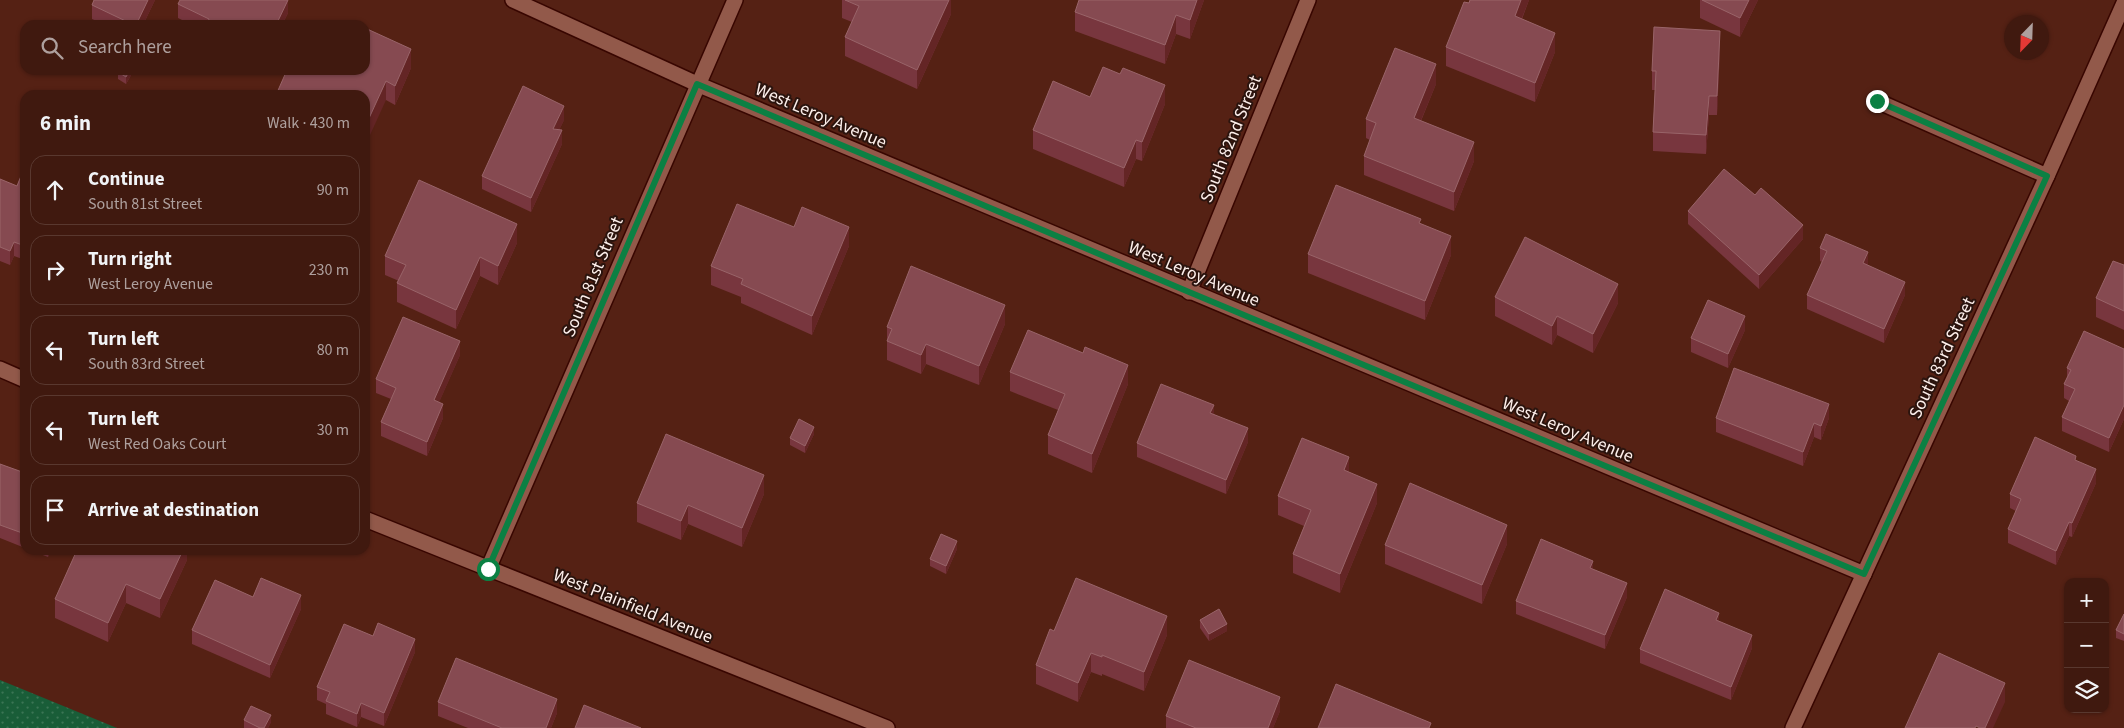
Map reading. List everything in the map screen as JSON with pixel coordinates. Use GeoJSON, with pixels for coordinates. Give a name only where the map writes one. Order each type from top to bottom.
{"type":"FeatureCollection","features":[{"type":"Feature","properties":{"kind":"street","name":"West Leroy Avenue"},"geometry":{"type":"LineString","coordinates":[[513,0],[697,84],[1864,574]]}},
{"type":"Feature","properties":{"kind":"street","name":"South 81st Street"},"geometry":{"type":"LineString","coordinates":[[488,569],[735,0]]}},
{"type":"Feature","properties":{"kind":"street","name":"South 82nd Street"},"geometry":{"type":"LineString","coordinates":[[1189,292],[1308,0]]}},
{"type":"Feature","properties":{"kind":"street","name":"South 83rd Street"},"geometry":{"type":"LineString","coordinates":[[1793,728],[2047,176],[2124,3]]}},
{"type":"Feature","properties":{"kind":"street"},"geometry":{"type":"LineString","coordinates":[[1877,101],[2047,176]]}},
{"type":"Feature","properties":{"kind":"street"},"geometry":{"type":"LineString","coordinates":[[0,370],[20,378]]}},
{"type":"Feature","properties":{"kind":"street","name":"West Plainfield Avenue"},"geometry":{"type":"LineString","coordinates":[[370,521],[887,728]]}},
{"type":"Feature","properties":{"kind":"green space"},"geometry":{"type":"Polygon","coordinates":[[[0,680],[117,728],[0,728],[0,680]]]}},
{"type":"Feature","properties":{"kind":"building"},"geometry":{"type":"Polygon","coordinates":[[[94,0],[148,0],[138,20],[124,20],[92,5],[94,0]]]}},
{"type":"Feature","properties":{"kind":"building"},"geometry":{"type":"Polygon","coordinates":[[[180,0],[288,0],[278,20],[209,20],[178,4],[180,0]]]}},
{"type":"Feature","properties":{"kind":"building"},"geometry":{"type":"Polygon","coordinates":[[[845,0],[949,0],[917,70],[845,37],[859,6],[845,0]]]}},
{"type":"Feature","properties":{"kind":"building"},"geometry":{"type":"Polygon","coordinates":[[[1079,0],[1197,0],[1190,20],[1176,15],[1165,45],[1075,12],[1079,0]]]}},
{"type":"Feature","properties":{"kind":"building"},"geometry":{"type":"Polygon","coordinates":[[[1470,0],[1521,0],[1515,16],[1555,33],[1535,83],[1446,47],[1464,2],[1469,3],[1470,0]]]}},
{"type":"Feature","properties":{"kind":"building"},"geometry":{"type":"Polygon","coordinates":[[[1702,0],[1749,0],[1740,18],[1702,0]]]}},
{"type":"Feature","properties":{"kind":"building"},"geometry":{"type":"Polygon","coordinates":[[[1654,27],[1720,31],[1717,96],[1709,96],[1706,135],[1653,132],[1656,71],[1652,71],[1654,27]]]}},
{"type":"Feature","properties":{"kind":"building"},"geometry":{"type":"Polygon","coordinates":[[[370,30],[411,49],[395,86],[386,81],[370,116],[370,90],[278,90],[285,75],[370,75],[370,30]]]}},
{"type":"Feature","properties":{"kind":"building"},"geometry":{"type":"Polygon","coordinates":[[[1395,48],[1436,64],[1414,118],[1474,142],[1454,192],[1364,156],[1376,123],[1366,119],[1395,48]]]}},
{"type":"Feature","properties":{"kind":"building"},"geometry":{"type":"Polygon","coordinates":[[[1103,67],[1120,74],[1123,68],[1165,85],[1142,142],[1136,140],[1124,168],[1033,130],[1053,81],[1090,97],[1103,67]]]}},
{"type":"Feature","properties":{"kind":"building"},"geometry":{"type":"Polygon","coordinates":[[[523,86],[564,106],[553,129],[562,130],[531,198],[482,176],[523,86]]]}},
{"type":"Feature","properties":{"kind":"building"},"geometry":{"type":"Polygon","coordinates":[[[1724,169],[1755,195],[1761,188],[1803,225],[1759,275],[1688,211],[1724,169]]]}},
{"type":"Feature","properties":{"kind":"building"},"geometry":{"type":"Polygon","coordinates":[[[20,178],[20,244],[14,242],[10,251],[0,247],[0,179],[17,186],[20,178]]]}},
{"type":"Feature","properties":{"kind":"building"},"geometry":{"type":"Polygon","coordinates":[[[419,180],[517,224],[498,266],[480,257],[456,310],[397,283],[406,265],[385,256],[419,180]]]}},
{"type":"Feature","properties":{"kind":"building"},"geometry":{"type":"Polygon","coordinates":[[[1336,185],[1421,219],[1419,223],[1451,236],[1425,301],[1308,254],[1336,185]]]}},
{"type":"Feature","properties":{"kind":"building"},"geometry":{"type":"Polygon","coordinates":[[[737,204],[794,227],[802,207],[849,227],[812,316],[741,284],[743,279],[711,266],[737,204]]]}},
{"type":"Feature","properties":{"kind":"building"},"geometry":{"type":"Polygon","coordinates":[[[1826,234],[1868,252],[1863,263],[1905,282],[1884,329],[1807,295],[1827,251],[1820,248],[1826,234]]]}},
{"type":"Feature","properties":{"kind":"building"},"geometry":{"type":"Polygon","coordinates":[[[1525,237],[1618,284],[1593,334],[1557,316],[1552,326],[1495,297],[1525,237]]]}},
{"type":"Feature","properties":{"kind":"building"},"geometry":{"type":"Polygon","coordinates":[[[2113,261],[2124,265],[2124,311],[2096,298],[2113,261]]]}},
{"type":"Feature","properties":{"kind":"building"},"geometry":{"type":"Polygon","coordinates":[[[911,266],[1005,305],[979,366],[926,344],[921,355],[887,341],[892,329],[887,327],[911,266]]]}},
{"type":"Feature","properties":{"kind":"building"},"geometry":{"type":"Polygon","coordinates":[[[1708,300],[1745,316],[1728,354],[1691,338],[1708,300]]]}},
{"type":"Feature","properties":{"kind":"building"},"geometry":{"type":"Polygon","coordinates":[[[403,317],[460,341],[434,400],[443,404],[427,442],[381,422],[396,388],[376,379],[403,317]]]}},
{"type":"Feature","properties":{"kind":"building"},"geometry":{"type":"Polygon","coordinates":[[[1028,330],[1083,353],[1085,347],[1128,365],[1092,454],[1048,435],[1065,394],[1010,372],[1028,330]]]}},
{"type":"Feature","properties":{"kind":"building"},"geometry":{"type":"Polygon","coordinates":[[[2084,331],[2124,349],[2124,405],[2109,438],[2062,417],[2075,389],[2064,384],[2071,370],[2067,368],[2084,331]]]}},
{"type":"Feature","properties":{"kind":"building"},"geometry":{"type":"Polygon","coordinates":[[[1734,368],[1829,404],[1821,426],[1814,423],[1803,452],[1716,418],[1734,368]]]}},
{"type":"Feature","properties":{"kind":"building"},"geometry":{"type":"Polygon","coordinates":[[[1161,384],[1214,405],[1210,413],[1248,428],[1226,480],[1137,443],[1161,384]]]}},
{"type":"Feature","properties":{"kind":"building"},"geometry":{"type":"Polygon","coordinates":[[[799,419],[814,427],[805,446],[790,438],[799,419]]]}},
{"type":"Feature","properties":{"kind":"building"},"geometry":{"type":"Polygon","coordinates":[[[666,434],[764,475],[742,528],[688,505],[681,521],[637,503],[666,434]]]}},
{"type":"Feature","properties":{"kind":"building"},"geometry":{"type":"Polygon","coordinates":[[[2035,437],[2076,456],[2075,460],[2096,469],[2072,523],[2069,522],[2056,551],[2008,529],[2021,499],[2010,494],[2035,437]]]}},
{"type":"Feature","properties":{"kind":"building"},"geometry":{"type":"Polygon","coordinates":[[[1302,438],[1349,457],[1344,470],[1377,484],[1340,574],[1293,554],[1311,510],[1278,496],[1302,438]]]}},
{"type":"Feature","properties":{"kind":"building"},"geometry":{"type":"Polygon","coordinates":[[[0,464],[20,471],[20,532],[0,525],[0,464]]]}},
{"type":"Feature","properties":{"kind":"building"},"geometry":{"type":"Polygon","coordinates":[[[1410,483],[1507,525],[1482,585],[1385,545],[1410,483]]]}},
{"type":"Feature","properties":{"kind":"building"},"geometry":{"type":"Polygon","coordinates":[[[941,534],[957,541],[946,566],[930,559],[941,534]]]}},
{"type":"Feature","properties":{"kind":"building"},"geometry":{"type":"Polygon","coordinates":[[[1541,539],[1593,561],[1590,568],[1627,583],[1605,635],[1516,601],[1541,539]]]}},
{"type":"Feature","properties":{"kind":"building"},"geometry":{"type":"Polygon","coordinates":[[[75,555],[181,555],[160,599],[126,584],[108,623],[55,599],[75,555]]]}},
{"type":"Feature","properties":{"kind":"building"},"geometry":{"type":"Polygon","coordinates":[[[261,578],[301,595],[270,665],[192,630],[215,580],[253,597],[261,578]]]}},
{"type":"Feature","properties":{"kind":"building"},"geometry":{"type":"Polygon","coordinates":[[[1076,578],[1167,616],[1144,672],[1102,655],[1102,657],[1091,653],[1078,683],[1036,665],[1050,629],[1054,631],[1076,578]]]}},
{"type":"Feature","properties":{"kind":"building"},"geometry":{"type":"Polygon","coordinates":[[[1665,589],[1719,613],[1716,620],[1752,635],[1731,687],[1640,649],[1665,589]]]}},
{"type":"Feature","properties":{"kind":"building"},"geometry":{"type":"Polygon","coordinates":[[[1219,609],[1227,624],[1209,634],[1200,620],[1219,609]]]}},
{"type":"Feature","properties":{"kind":"building"},"geometry":{"type":"Polygon","coordinates":[[[2124,614],[2124,634],[2116,630],[2124,614]]]}},
{"type":"Feature","properties":{"kind":"building"},"geometry":{"type":"Polygon","coordinates":[[[378,623],[415,639],[384,713],[361,703],[357,714],[326,701],[330,692],[317,687],[344,624],[373,636],[378,623]]]}},
{"type":"Feature","properties":{"kind":"building"},"geometry":{"type":"Polygon","coordinates":[[[1939,653],[2005,683],[1985,728],[1976,726],[1975,728],[1905,728],[1939,653]]]}},
{"type":"Feature","properties":{"kind":"building"},"geometry":{"type":"Polygon","coordinates":[[[456,658],[557,699],[546,728],[502,728],[438,702],[456,658]]]}},
{"type":"Feature","properties":{"kind":"building"},"geometry":{"type":"Polygon","coordinates":[[[1189,660],[1280,697],[1268,728],[1196,728],[1166,716],[1189,660]]]}},
{"type":"Feature","properties":{"kind":"building"},"geometry":{"type":"Polygon","coordinates":[[[1336,684],[1431,723],[1429,728],[1318,728],[1336,684]]]}},
{"type":"Feature","properties":{"kind":"building"},"geometry":{"type":"Polygon","coordinates":[[[584,705],[641,728],[575,728],[584,705]]]}},
{"type":"Feature","properties":{"kind":"building"},"geometry":{"type":"Polygon","coordinates":[[[251,706],[271,715],[264,728],[244,720],[251,706]]]}},
{"type":"Feature","properties":{"kind":"route"},"geometry":{"type":"LineString","coordinates":[[488,569],[697,84],[1864,574],[2047,176],[1877,101]]}}]}
